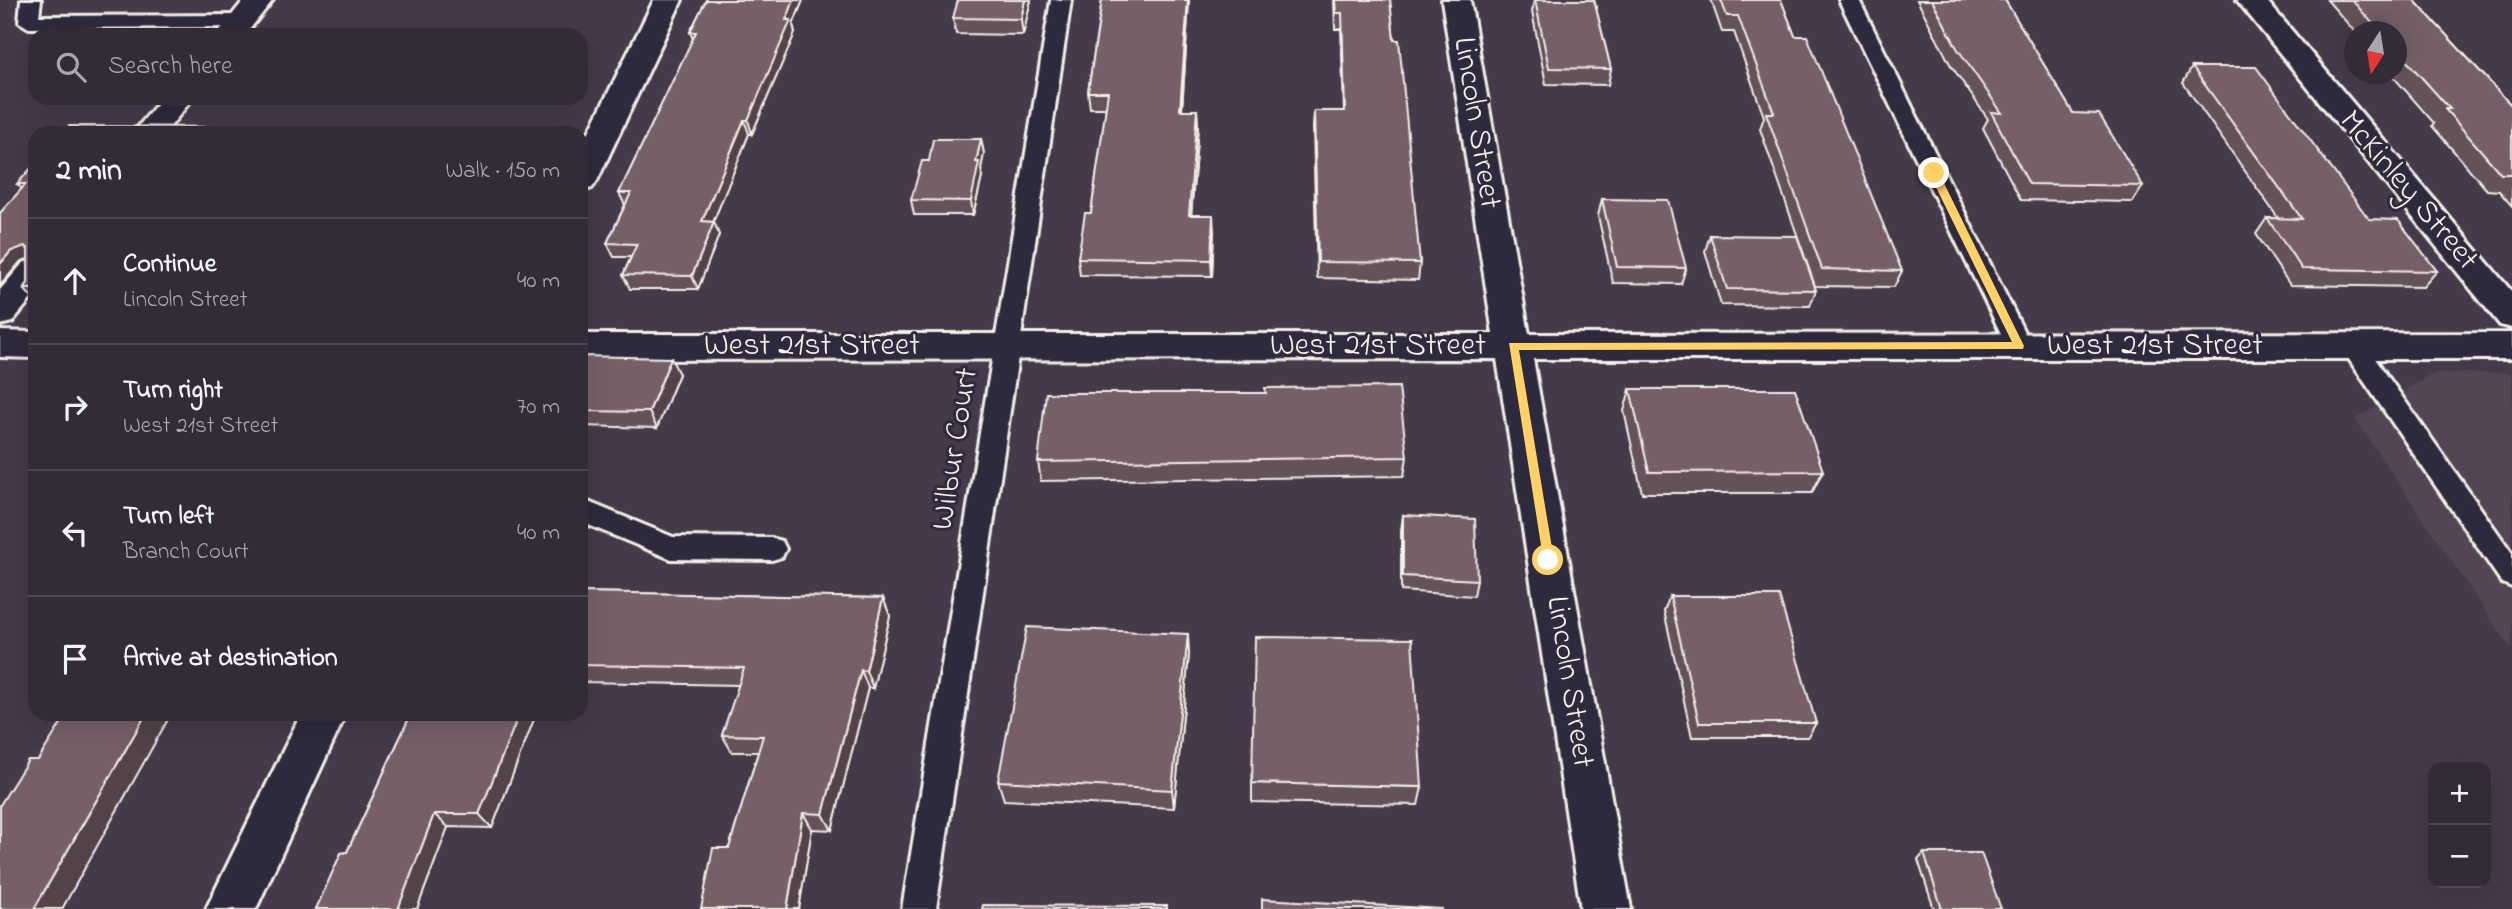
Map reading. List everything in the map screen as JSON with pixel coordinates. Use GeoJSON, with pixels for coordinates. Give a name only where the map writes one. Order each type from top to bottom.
{"type":"FeatureCollection","features":[{"type":"Feature","properties":{"kind":"street"},"geometry":{"type":"LineString","coordinates":[[588,166],[668,0]]}},
{"type":"Feature","properties":{"kind":"street","name":"Lincoln Street"},"geometry":{"type":"LineString","coordinates":[[1456,0],[1606,909]]}},
{"type":"Feature","properties":{"kind":"street","name":"McKinley Street"},"geometry":{"type":"LineString","coordinates":[[2251,0],[2512,317]]}},
{"type":"Feature","properties":{"kind":"street"},"geometry":{"type":"LineString","coordinates":[[155,126],[172,105]]}},
{"type":"Feature","properties":{"kind":"street"},"geometry":{"type":"LineString","coordinates":[[0,313],[28,279]]}},
{"type":"Feature","properties":{"kind":"street"},"geometry":{"type":"LineString","coordinates":[[0,344],[28,345]]}},
{"type":"Feature","properties":{"kind":"street","name":"West 21st Street"},"geometry":{"type":"LineString","coordinates":[[588,348],[1005,345],[2512,346]]}},
{"type":"Feature","properties":{"kind":"street"},"geometry":{"type":"LineString","coordinates":[[231,909],[321,721]]}},
{"type":"Feature","properties":{"kind":"lane"},"geometry":{"type":"LineString","coordinates":[[31,0],[29,22],[244,18]]}},
{"type":"Feature","properties":{"kind":"lane","name":"Wilbur Court"},"geometry":{"type":"LineString","coordinates":[[919,909],[1061,0]]}},
{"type":"Feature","properties":{"kind":"lane"},"geometry":{"type":"LineString","coordinates":[[1849,0],[2019,346]]}},
{"type":"Feature","properties":{"kind":"lane"},"geometry":{"type":"LineString","coordinates":[[2353,346],[2512,575]]}},
{"type":"Feature","properties":{"kind":"lane"},"geometry":{"type":"LineString","coordinates":[[588,513],[671,548],[772,549]]}},
{"type":"Feature","properties":{"kind":"shaded area"},"geometry":{"type":"Polygon","coordinates":[[[2435,373],[2512,373],[2512,650],[2355,419],[2435,373]]]}},
{"type":"Feature","properties":{"kind":"building"},"geometry":{"type":"Polygon","coordinates":[[[706,0],[794,0],[786,20],[791,20],[748,120],[744,120],[702,221],[714,222],[692,276],[623,275],[637,244],[607,243],[631,193],[619,193],[696,32],[690,32],[706,0]]]}},
{"type":"Feature","properties":{"kind":"building"},"geometry":{"type":"Polygon","coordinates":[[[958,0],[1025,0],[1021,19],[953,18],[958,0]]]}},
{"type":"Feature","properties":{"kind":"building"},"geometry":{"type":"Polygon","coordinates":[[[1102,0],[1188,0],[1180,110],[1197,110],[1189,215],[1213,215],[1211,260],[1078,258],[1085,213],[1091,213],[1108,92],[1088,92],[1102,0]]]}},
{"type":"Feature","properties":{"kind":"building"},"geometry":{"type":"Polygon","coordinates":[[[1335,0],[1390,0],[1394,40],[1399,40],[1420,263],[1318,262],[1314,111],[1345,111],[1342,13],[1336,13],[1335,0]]]}},
{"type":"Feature","properties":{"kind":"building"},"geometry":{"type":"Polygon","coordinates":[[[1535,0],[1594,0],[1611,69],[1549,68],[1535,0]]]}},
{"type":"Feature","properties":{"kind":"building"},"geometry":{"type":"Polygon","coordinates":[[[1721,0],[1781,0],[1795,36],[1807,36],[1902,271],[1822,269],[1766,113],[1774,113],[1738,16],[1727,16],[1721,0]]]}},
{"type":"Feature","properties":{"kind":"building"},"geometry":{"type":"Polygon","coordinates":[[[1932,0],[2005,0],[2073,113],[2099,114],[2143,186],[2029,184],[1991,112],[2002,113],[1957,48],[1932,0]]]}},
{"type":"Feature","properties":{"kind":"building"},"geometry":{"type":"Polygon","coordinates":[[[2352,0],[2414,0],[2512,106],[2512,174],[2501,174],[2445,109],[2450,109],[2407,61],[2407,21],[2370,21],[2352,0]]]}},
{"type":"Feature","properties":{"kind":"building"},"geometry":{"type":"Polygon","coordinates":[[[2192,67],[2256,67],[2369,219],[2398,220],[2437,271],[2302,269],[2267,218],[2302,219],[2192,67]]]}},
{"type":"Feature","properties":{"kind":"building"},"geometry":{"type":"Polygon","coordinates":[[[933,139],[981,139],[971,201],[911,200],[922,161],[929,161],[933,139]]]}},
{"type":"Feature","properties":{"kind":"building"},"geometry":{"type":"Polygon","coordinates":[[[28,172],[28,248],[25,246],[11,251],[0,264],[0,213],[26,184],[17,184],[28,172]]]}},
{"type":"Feature","properties":{"kind":"building"},"geometry":{"type":"Polygon","coordinates":[[[1602,199],[1668,200],[1686,268],[1617,267],[1602,199]]]}},
{"type":"Feature","properties":{"kind":"building"},"geometry":{"type":"Polygon","coordinates":[[[1710,235],[1797,236],[1816,290],[1727,289],[1710,235]]]}},
{"type":"Feature","properties":{"kind":"building"},"geometry":{"type":"Polygon","coordinates":[[[588,356],[671,358],[649,412],[588,411],[588,356]]]}},
{"type":"Feature","properties":{"kind":"building"},"geometry":{"type":"Polygon","coordinates":[[[1399,387],[1407,457],[1038,462],[1046,393],[1266,393],[1265,388],[1399,387]]]}},
{"type":"Feature","properties":{"kind":"building"},"geometry":{"type":"Polygon","coordinates":[[[1630,389],[1795,389],[1823,471],[1649,472],[1630,389]]]}},
{"type":"Feature","properties":{"kind":"building"},"geometry":{"type":"Polygon","coordinates":[[[1403,515],[1475,519],[1477,580],[1403,576],[1403,515]]]}},
{"type":"Feature","properties":{"kind":"building"},"geometry":{"type":"Polygon","coordinates":[[[588,592],[883,598],[866,671],[861,670],[823,814],[803,813],[787,909],[701,909],[713,848],[729,848],[763,736],[722,735],[744,668],[588,665],[588,592]]]}},
{"type":"Feature","properties":{"kind":"building"},"geometry":{"type":"Polygon","coordinates":[[[1670,596],[1779,596],[1816,723],[1699,723],[1670,596]]]}},
{"type":"Feature","properties":{"kind":"building"},"geometry":{"type":"Polygon","coordinates":[[[1027,627],[1188,634],[1172,790],[998,781],[1027,627]]]}},
{"type":"Feature","properties":{"kind":"building"},"geometry":{"type":"Polygon","coordinates":[[[1255,637],[1412,639],[1422,787],[1252,783],[1255,637]]]}},
{"type":"Feature","properties":{"kind":"building"},"geometry":{"type":"Polygon","coordinates":[[[63,721],[142,721],[34,909],[0,909],[0,805],[28,760],[38,760],[63,721]]]}},
{"type":"Feature","properties":{"kind":"building"},"geometry":{"type":"Polygon","coordinates":[[[408,721],[516,721],[479,814],[434,814],[398,909],[316,909],[341,853],[347,852],[408,721]]]}},
{"type":"Feature","properties":{"kind":"building"},"geometry":{"type":"Polygon","coordinates":[[[1924,853],[1981,853],[2001,909],[1942,909],[1924,853]]]}},
{"type":"Feature","properties":{"kind":"building"},"geometry":{"type":"Polygon","coordinates":[[[1262,899],[1443,909],[1262,909],[1262,899]]]}},
{"type":"Feature","properties":{"kind":"building"},"geometry":{"type":"Polygon","coordinates":[[[983,905],[1167,906],[1167,909],[982,909],[983,905]]]}},
{"type":"Feature","properties":{"kind":"route"},"geometry":{"type":"LineString","coordinates":[[1548,560],[1513,346],[2019,346],[1934,173]]}}]}
